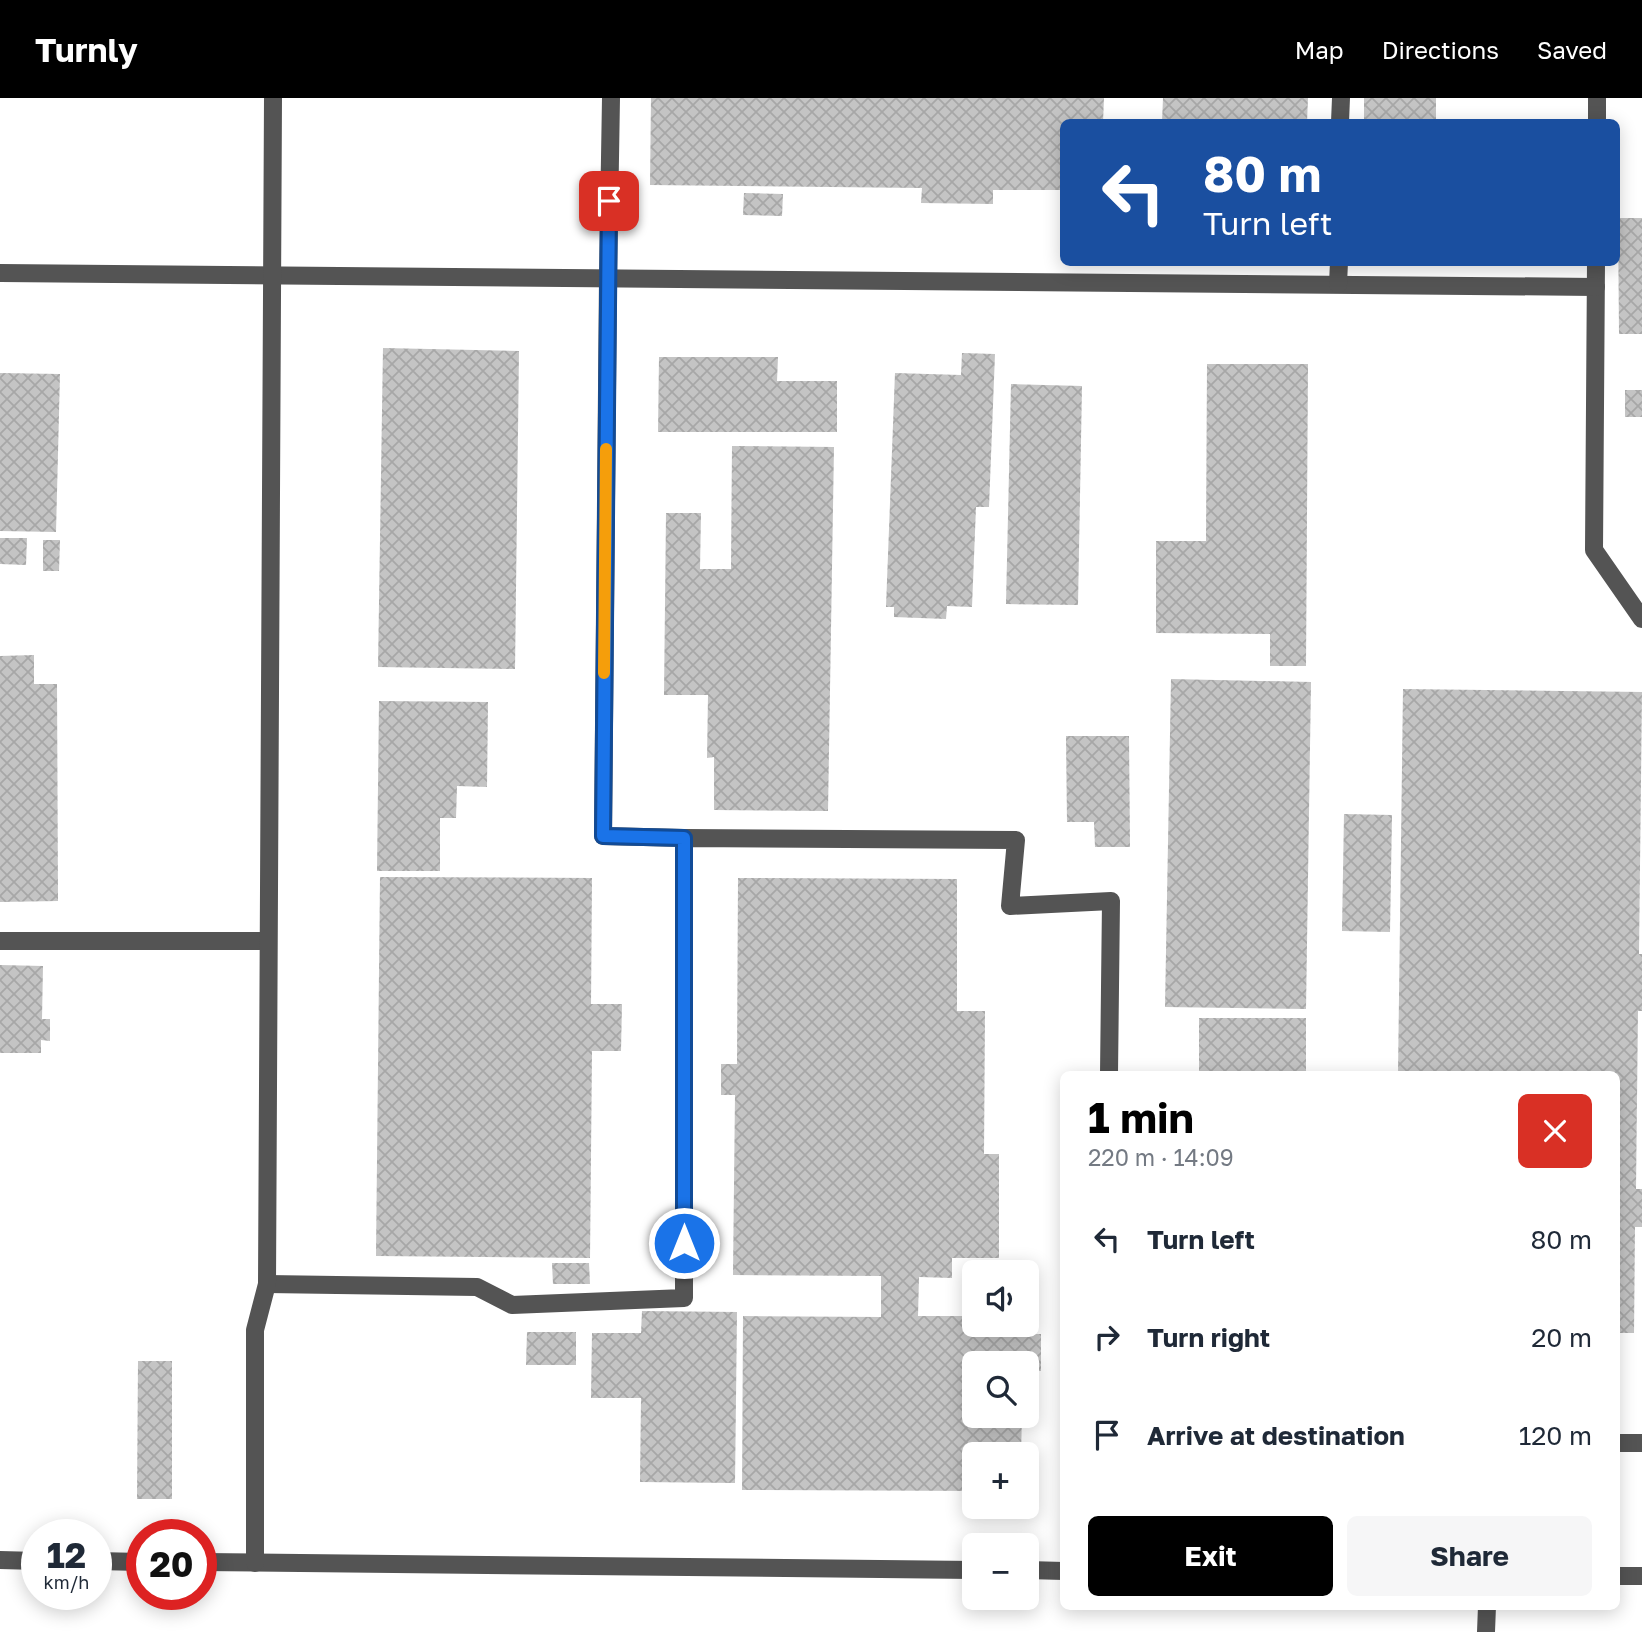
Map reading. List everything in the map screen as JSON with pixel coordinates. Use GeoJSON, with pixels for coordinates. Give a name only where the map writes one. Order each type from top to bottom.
{"type":"FeatureCollection","features":[{"type":"Feature","properties":{"kind":"street"},"geometry":{"type":"LineString","coordinates":[[255,1563],[255,1329],[267,1284],[273,98]]}},
{"type":"Feature","properties":{"kind":"street"},"geometry":{"type":"LineString","coordinates":[[611,98],[603,836],[1016,840],[1010,906],[1111,901],[1109,1071]]}},
{"type":"Feature","properties":{"kind":"street"},"geometry":{"type":"LineString","coordinates":[[1340,119],[1341,98]]}},
{"type":"Feature","properties":{"kind":"street"},"geometry":{"type":"LineString","coordinates":[[1597,98],[1597,119]]}},
{"type":"Feature","properties":{"kind":"street"},"geometry":{"type":"LineString","coordinates":[[1338,284],[1339,266]]}},
{"type":"Feature","properties":{"kind":"street"},"geometry":{"type":"LineString","coordinates":[[1596,266],[1594,550],[1642,619]]}},
{"type":"Feature","properties":{"kind":"street"},"geometry":{"type":"LineString","coordinates":[[0,273],[1596,286]]}},
{"type":"Feature","properties":{"kind":"street"},"geometry":{"type":"LineString","coordinates":[[267,1284],[477,1287],[512,1305],[684,1297],[684,838]]}},
{"type":"Feature","properties":{"kind":"street"},"geometry":{"type":"LineString","coordinates":[[0,941],[268,941]]}},
{"type":"Feature","properties":{"kind":"street"},"geometry":{"type":"LineString","coordinates":[[1620,1443],[1642,1443]]}},
{"type":"Feature","properties":{"kind":"street"},"geometry":{"type":"LineString","coordinates":[[0,1560],[21,1560]]}},
{"type":"Feature","properties":{"kind":"street"},"geometry":{"type":"LineString","coordinates":[[217,1562],[962,1570]]}},
{"type":"Feature","properties":{"kind":"street"},"geometry":{"type":"LineString","coordinates":[[1039,1570],[1060,1571]]}},
{"type":"Feature","properties":{"kind":"street"},"geometry":{"type":"LineString","coordinates":[[1620,1576],[1642,1576]]}},
{"type":"Feature","properties":{"kind":"street"},"geometry":{"type":"LineString","coordinates":[[1486,1632],[1487,1610]]}},
{"type":"Feature","properties":{"kind":"building"},"geometry":{"type":"Polygon","coordinates":[[[651,98],[1104,98],[1103,119],[1060,119],[1060,190],[993,190],[993,204],[921,203],[922,188],[650,185],[651,98]]]}},
{"type":"Feature","properties":{"kind":"building"},"geometry":{"type":"Polygon","coordinates":[[[1163,98],[1308,98],[1307,119],[1162,119],[1163,98]]]}},
{"type":"Feature","properties":{"kind":"building"},"geometry":{"type":"Polygon","coordinates":[[[1364,98],[1436,98],[1436,119],[1364,119],[1364,98]]]}},
{"type":"Feature","properties":{"kind":"building"},"geometry":{"type":"Polygon","coordinates":[[[744,193],[783,194],[782,216],[743,215],[744,193]]]}},
{"type":"Feature","properties":{"kind":"building"},"geometry":{"type":"Polygon","coordinates":[[[1620,218],[1642,218],[1642,334],[1619,334],[1620,218]]]}},
{"type":"Feature","properties":{"kind":"building"},"geometry":{"type":"Polygon","coordinates":[[[383,348],[519,351],[515,669],[378,667],[383,348]]]}},
{"type":"Feature","properties":{"kind":"building"},"geometry":{"type":"Polygon","coordinates":[[[962,353],[995,354],[989,507],[976,507],[972,607],[947,606],[946,619],[894,617],[894,607],[886,607],[895,373],[961,375],[962,353]]]}},
{"type":"Feature","properties":{"kind":"building"},"geometry":{"type":"Polygon","coordinates":[[[659,357],[778,357],[777,381],[837,381],[837,432],[658,432],[659,357]]]}},
{"type":"Feature","properties":{"kind":"building"},"geometry":{"type":"Polygon","coordinates":[[[1207,364],[1308,364],[1306,666],[1270,666],[1270,634],[1156,633],[1156,541],[1206,541],[1207,364]]]}},
{"type":"Feature","properties":{"kind":"building"},"geometry":{"type":"Polygon","coordinates":[[[0,373],[60,374],[56,532],[0,531],[0,373]]]}},
{"type":"Feature","properties":{"kind":"building"},"geometry":{"type":"Polygon","coordinates":[[[1011,384],[1082,386],[1078,605],[1006,604],[1011,384]]]}},
{"type":"Feature","properties":{"kind":"building"},"geometry":{"type":"Polygon","coordinates":[[[1625,390],[1642,390],[1642,417],[1625,417],[1625,390]]]}},
{"type":"Feature","properties":{"kind":"building"},"geometry":{"type":"Polygon","coordinates":[[[732,446],[834,447],[828,811],[714,810],[714,757],[707,758],[708,695],[664,695],[666,513],[701,513],[700,569],[731,569],[732,446]]]}},
{"type":"Feature","properties":{"kind":"building"},"geometry":{"type":"Polygon","coordinates":[[[0,538],[27,538],[26,565],[0,564],[0,538]]]}},
{"type":"Feature","properties":{"kind":"building"},"geometry":{"type":"Polygon","coordinates":[[[43,540],[60,540],[59,571],[43,571],[43,540]]]}},
{"type":"Feature","properties":{"kind":"building"},"geometry":{"type":"Polygon","coordinates":[[[34,655],[34,684],[57,684],[58,901],[0,902],[0,656],[34,655]]]}},
{"type":"Feature","properties":{"kind":"building"},"geometry":{"type":"Polygon","coordinates":[[[1171,679],[1311,682],[1306,1009],[1165,1007],[1171,679]]]}},
{"type":"Feature","properties":{"kind":"building"},"geometry":{"type":"Polygon","coordinates":[[[1403,689],[1642,692],[1639,954],[1642,954],[1642,1011],[1638,1011],[1636,1189],[1642,1189],[1642,1227],[1635,1227],[1634,1333],[1620,1333],[1620,1071],[1398,1071],[1403,689]]]}},
{"type":"Feature","properties":{"kind":"building"},"geometry":{"type":"Polygon","coordinates":[[[379,701],[488,702],[487,787],[457,786],[456,818],[440,818],[440,871],[377,871],[379,701]]]}},
{"type":"Feature","properties":{"kind":"building"},"geometry":{"type":"Polygon","coordinates":[[[1066,736],[1129,736],[1130,847],[1095,847],[1094,822],[1067,822],[1066,736]]]}},
{"type":"Feature","properties":{"kind":"building"},"geometry":{"type":"Polygon","coordinates":[[[1344,814],[1392,815],[1390,932],[1342,931],[1344,814]]]}},
{"type":"Feature","properties":{"kind":"building"},"geometry":{"type":"Polygon","coordinates":[[[380,877],[592,878],[591,1004],[622,1004],[621,1051],[592,1051],[590,1258],[376,1256],[380,877]]]}},
{"type":"Feature","properties":{"kind":"building"},"geometry":{"type":"Polygon","coordinates":[[[738,878],[957,879],[957,1011],[985,1011],[984,1154],[999,1154],[999,1258],[952,1258],[952,1278],[919,1277],[918,1316],[962,1316],[962,1337],[1039,1337],[1041,1334],[1041,1371],[1039,1351],[962,1351],[962,1428],[1022,1428],[1021,1442],[962,1442],[962,1491],[742,1490],[743,1316],[881,1317],[881,1276],[733,1275],[735,1095],[721,1095],[721,1064],[737,1064],[738,878]]]}},
{"type":"Feature","properties":{"kind":"building"},"geometry":{"type":"Polygon","coordinates":[[[0,965],[43,966],[42,1019],[50,1019],[50,1041],[41,1040],[41,1053],[0,1053],[0,965]]]}},
{"type":"Feature","properties":{"kind":"building"},"geometry":{"type":"Polygon","coordinates":[[[1199,1018],[1306,1018],[1306,1071],[1199,1071],[1199,1018]]]}},
{"type":"Feature","properties":{"kind":"building"},"geometry":{"type":"Polygon","coordinates":[[[552,1263],[589,1263],[590,1284],[553,1284],[552,1263]]]}},
{"type":"Feature","properties":{"kind":"building"},"geometry":{"type":"Polygon","coordinates":[[[642,1311],[737,1312],[735,1483],[640,1482],[641,1398],[591,1398],[592,1333],[641,1333],[642,1311]]]}},
{"type":"Feature","properties":{"kind":"building"},"geometry":{"type":"Polygon","coordinates":[[[527,1332],[576,1332],[576,1365],[526,1365],[527,1332]]]}},
{"type":"Feature","properties":{"kind":"building"},"geometry":{"type":"Polygon","coordinates":[[[138,1361],[172,1361],[172,1499],[137,1499],[138,1361]]]}},
{"type":"Feature","properties":{"kind":"slow traffic"},"geometry":{"type":"LineString","coordinates":[[604,673],[606,449]]}},
{"type":"Feature","properties":{"kind":"route"},"geometry":{"type":"LineString","coordinates":[[609,201],[603,836],[684,838],[684,1243]]}}]}
